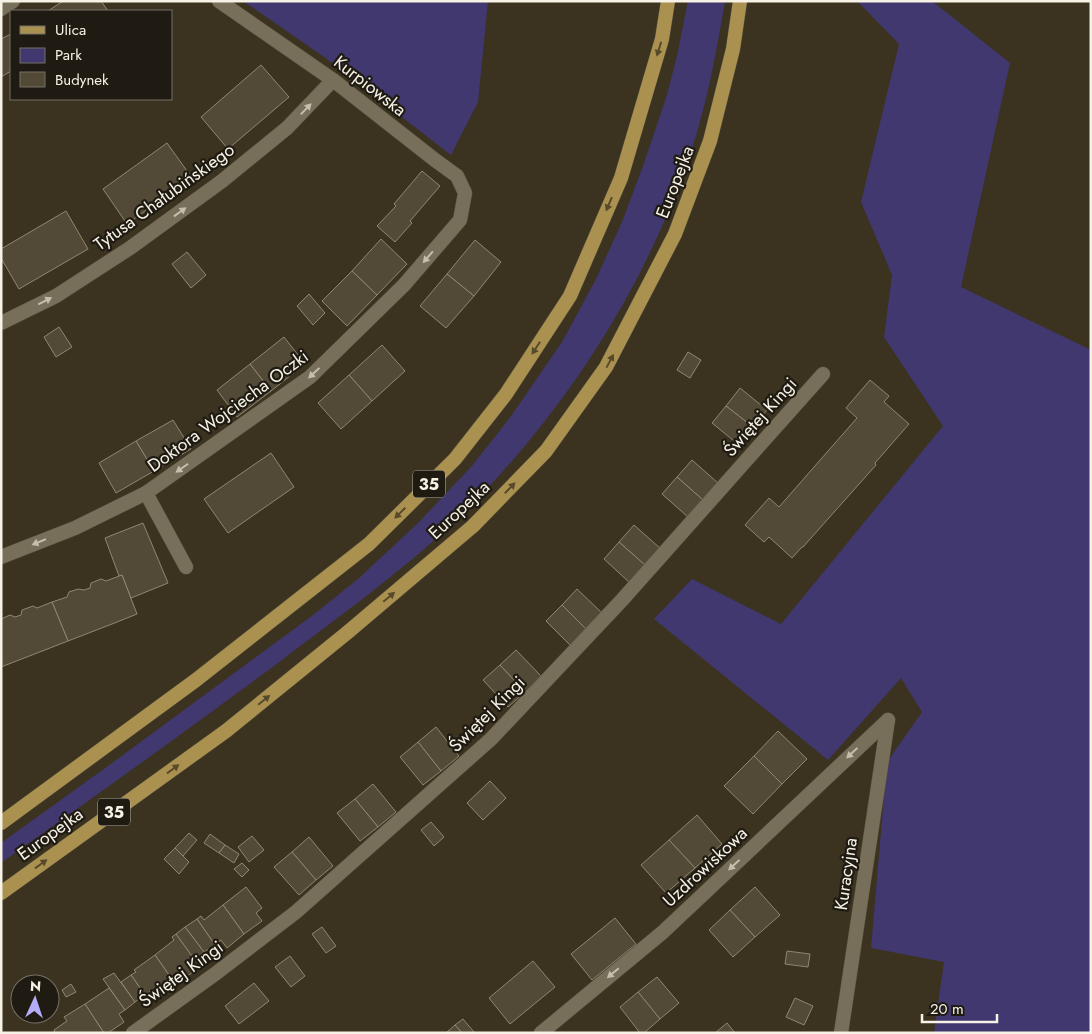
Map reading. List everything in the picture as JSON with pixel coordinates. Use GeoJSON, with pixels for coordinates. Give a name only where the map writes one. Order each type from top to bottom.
{"type":"FeatureCollection","features":[{"type":"Feature","properties":{"kind":"main road","name":"35"},"geometry":{"type":"LineString","coordinates":[[1,823],[196,680],[369,544],[455,459],[506,394],[570,296],[620,178],[662,39],[668,1]]}},
{"type":"Feature","properties":{"kind":"main road","name":"Europejka"},"geometry":{"type":"LineString","coordinates":[[1,893],[226,731],[473,526],[546,451],[606,367],[675,234],[710,141],[734,49],[740,1]]}},
{"type":"Feature","properties":{"kind":"street"},"geometry":{"type":"LineString","coordinates":[[1,9],[13,1]]}},
{"type":"Feature","properties":{"kind":"street","name":"Kurpiowska"},"geometry":{"type":"LineString","coordinates":[[220,1],[333,80],[457,176],[465,193],[460,220]]}},
{"type":"Feature","properties":{"kind":"street","name":"Tytusa Chałubińskiego"},"geometry":{"type":"LineString","coordinates":[[1,323],[56,296],[130,248],[214,187],[287,128],[333,80]]}},
{"type":"Feature","properties":{"kind":"street","name":"Doktora Wojciecha Oczki"},"geometry":{"type":"LineString","coordinates":[[1,558],[75,528],[146,494],[310,377],[404,284],[460,220]]}},
{"type":"Feature","properties":{"kind":"street","name":"Świętej Kingi"},"geometry":{"type":"LineString","coordinates":[[133,1033],[215,974],[296,912],[491,739],[622,600],[823,374]]}},
{"type":"Feature","properties":{"kind":"street"},"geometry":{"type":"LineString","coordinates":[[146,494],[186,566]]}},
{"type":"Feature","properties":{"kind":"street","name":"Uzdrowiskowa"},"geometry":{"type":"LineString","coordinates":[[541,1033],[663,932],[888,720]]}},
{"type":"Feature","properties":{"kind":"street","name":"Kuracyjna"},"geometry":{"type":"LineString","coordinates":[[841,1033],[888,720]]}},
{"type":"Feature","properties":{"kind":"green space"},"geometry":{"type":"Polygon","coordinates":[[[243,1],[488,1],[478,102],[451,155],[327,59],[243,1]]]}},
{"type":"Feature","properties":{"kind":"green space"},"geometry":{"type":"Polygon","coordinates":[[[688,1],[725,1],[708,90],[690,156],[665,220],[623,304],[573,384],[545,421],[484,492],[438,537],[388,579],[286,657],[1,863],[1,843],[313,615],[358,579],[417,524],[471,467],[509,419],[562,342],[596,279],[622,222],[666,98],[688,1]]]}},
{"type":"Feature","properties":{"kind":"green space"},"geometry":{"type":"Polygon","coordinates":[[[857,1],[932,1],[1010,63],[961,287],[1091,350],[1091,1033],[934,1033],[944,962],[871,948],[887,762],[922,712],[901,678],[828,760],[654,619],[692,579],[781,624],[943,426],[884,337],[892,275],[861,202],[899,44],[857,1]]]}},
{"type":"Feature","properties":{"kind":"building"},"geometry":{"type":"Polygon","coordinates":[[[63,1],[101,1],[107,10],[50,10],[63,1]]]}},
{"type":"Feature","properties":{"kind":"building"},"geometry":{"type":"Polygon","coordinates":[[[10,34],[10,72],[1,77],[1,39],[10,34]]]}},
{"type":"Feature","properties":{"kind":"building"},"geometry":{"type":"Polygon","coordinates":[[[261,65],[289,97],[228,149],[201,117],[261,65]]]}},
{"type":"Feature","properties":{"kind":"building"},"geometry":{"type":"Polygon","coordinates":[[[167,143],[192,178],[127,224],[103,189],[167,143]]]}},
{"type":"Feature","properties":{"kind":"building"},"geometry":{"type":"Polygon","coordinates":[[[422,171],[440,186],[395,242],[377,226],[396,206],[394,204],[422,171]]]}},
{"type":"Feature","properties":{"kind":"building"},"geometry":{"type":"Polygon","coordinates":[[[66,211],[88,249],[19,289],[1,258],[1,249],[66,211]]]}},
{"type":"Feature","properties":{"kind":"building"},"geometry":{"type":"Polygon","coordinates":[[[381,239],[407,264],[377,295],[352,271],[381,239]]]}},
{"type":"Feature","properties":{"kind":"building"},"geometry":{"type":"Polygon","coordinates":[[[475,240],[501,262],[474,296],[447,274],[475,240]]]}},
{"type":"Feature","properties":{"kind":"building"},"geometry":{"type":"Polygon","coordinates":[[[187,252],[206,275],[191,288],[172,264],[187,252]]]}},
{"type":"Feature","properties":{"kind":"building"},"geometry":{"type":"Polygon","coordinates":[[[352,271],[377,295],[347,326],[322,301],[352,271]]]}},
{"type":"Feature","properties":{"kind":"building"},"geometry":{"type":"Polygon","coordinates":[[[447,274],[474,296],[446,328],[420,306],[447,274]]]}},
{"type":"Feature","properties":{"kind":"building"},"geometry":{"type":"Polygon","coordinates":[[[309,294],[325,313],[313,325],[297,306],[309,294]]]}},
{"type":"Feature","properties":{"kind":"building"},"geometry":{"type":"Polygon","coordinates":[[[59,327],[72,347],[56,357],[44,337],[59,327]]]}},
{"type":"Feature","properties":{"kind":"building"},"geometry":{"type":"Polygon","coordinates":[[[284,337],[305,364],[271,391],[250,364],[284,337]]]}},
{"type":"Feature","properties":{"kind":"building"},"geometry":{"type":"Polygon","coordinates":[[[382,345],[405,371],[372,401],[349,375],[382,345]]]}},
{"type":"Feature","properties":{"kind":"building"},"geometry":{"type":"Polygon","coordinates":[[[688,352],[701,360],[690,378],[677,370],[688,352]]]}},
{"type":"Feature","properties":{"kind":"building"},"geometry":{"type":"Polygon","coordinates":[[[250,364],[271,391],[237,417],[217,390],[250,364]]]}},
{"type":"Feature","properties":{"kind":"building"},"geometry":{"type":"Polygon","coordinates":[[[349,375],[372,401],[341,429],[318,403],[349,375]]]}},
{"type":"Feature","properties":{"kind":"building"},"geometry":{"type":"Polygon","coordinates":[[[870,380],[889,396],[884,402],[909,424],[875,463],[876,465],[792,558],[769,537],[764,542],[745,525],[769,498],[779,507],[857,418],[846,408],[870,380]]]}},
{"type":"Feature","properties":{"kind":"building"},"geometry":{"type":"Polygon","coordinates":[[[740,388],[767,410],[753,427],[726,406],[740,388]]]}},
{"type":"Feature","properties":{"kind":"building"},"geometry":{"type":"Polygon","coordinates":[[[726,406],[753,427],[739,445],[712,423],[726,406]]]}},
{"type":"Feature","properties":{"kind":"building"},"geometry":{"type":"Polygon","coordinates":[[[173,420],[191,449],[154,471],[136,441],[173,420]]]}},
{"type":"Feature","properties":{"kind":"building"},"geometry":{"type":"Polygon","coordinates":[[[136,441],[154,471],[116,493],[99,463],[136,441]]]}},
{"type":"Feature","properties":{"kind":"building"},"geometry":{"type":"Polygon","coordinates":[[[271,453],[294,487],[228,533],[204,499],[271,453]]]}},
{"type":"Feature","properties":{"kind":"building"},"geometry":{"type":"Polygon","coordinates":[[[692,460],[718,483],[703,500],[677,477],[692,460]]]}},
{"type":"Feature","properties":{"kind":"building"},"geometry":{"type":"Polygon","coordinates":[[[677,477],[703,500],[688,517],[662,494],[677,477]]]}},
{"type":"Feature","properties":{"kind":"building"},"geometry":{"type":"Polygon","coordinates":[[[143,523],[168,583],[131,598],[122,575],[119,576],[105,538],[143,523]]]}},
{"type":"Feature","properties":{"kind":"building"},"geometry":{"type":"Polygon","coordinates":[[[634,525],[661,549],[646,566],[619,542],[634,525]]]}},
{"type":"Feature","properties":{"kind":"building"},"geometry":{"type":"Polygon","coordinates":[[[619,542],[646,566],[630,583],[604,559],[619,542]]]}},
{"type":"Feature","properties":{"kind":"building"},"geometry":{"type":"Polygon","coordinates":[[[122,575],[137,614],[68,641],[52,602],[67,597],[69,592],[90,588],[91,583],[101,579],[106,581],[122,575]]]}},
{"type":"Feature","properties":{"kind":"building"},"geometry":{"type":"Polygon","coordinates":[[[577,589],[603,614],[587,630],[562,605],[577,589]]]}},
{"type":"Feature","properties":{"kind":"building"},"geometry":{"type":"Polygon","coordinates":[[[52,602],[68,641],[1,667],[1,619],[10,615],[15,617],[21,615],[22,610],[33,606],[37,608],[52,602]]]}},
{"type":"Feature","properties":{"kind":"building"},"geometry":{"type":"Polygon","coordinates":[[[562,605],[587,630],[571,646],[546,621],[562,605]]]}},
{"type":"Feature","properties":{"kind":"building"},"geometry":{"type":"Polygon","coordinates":[[[516,650],[541,676],[525,692],[500,665],[516,650]]]}},
{"type":"Feature","properties":{"kind":"building"},"geometry":{"type":"Polygon","coordinates":[[[500,665],[525,692],[508,707],[483,680],[500,665]]]}},
{"type":"Feature","properties":{"kind":"building"},"geometry":{"type":"Polygon","coordinates":[[[436,727],[459,756],[441,771],[418,742],[436,727]]]}},
{"type":"Feature","properties":{"kind":"building"},"geometry":{"type":"Polygon","coordinates":[[[778,731],[807,759],[782,784],[754,756],[778,731]]]}},
{"type":"Feature","properties":{"kind":"building"},"geometry":{"type":"Polygon","coordinates":[[[418,742],[441,771],[423,785],[400,757],[418,742]]]}},
{"type":"Feature","properties":{"kind":"building"},"geometry":{"type":"Polygon","coordinates":[[[754,756],[782,784],[753,814],[724,786],[754,756]]]}},
{"type":"Feature","properties":{"kind":"building"},"geometry":{"type":"Polygon","coordinates":[[[490,781],[506,798],[483,820],[467,803],[490,781]]]}},
{"type":"Feature","properties":{"kind":"building"},"geometry":{"type":"Polygon","coordinates":[[[373,784],[396,812],[378,827],[355,799],[373,784]]]}},
{"type":"Feature","properties":{"kind":"building"},"geometry":{"type":"Polygon","coordinates":[[[355,799],[378,827],[360,841],[337,813],[355,799]]]}},
{"type":"Feature","properties":{"kind":"building"},"geometry":{"type":"Polygon","coordinates":[[[697,815],[722,844],[695,868],[669,840],[697,815]]]}},
{"type":"Feature","properties":{"kind":"building"},"geometry":{"type":"Polygon","coordinates":[[[431,822],[444,837],[434,846],[421,830],[431,822]]]}},
{"type":"Feature","properties":{"kind":"building"},"geometry":{"type":"Polygon","coordinates":[[[189,833],[197,840],[183,856],[175,848],[189,833]]]}},
{"type":"Feature","properties":{"kind":"building"},"geometry":{"type":"Polygon","coordinates":[[[210,834],[225,845],[219,853],[204,843],[210,834]]]}},
{"type":"Feature","properties":{"kind":"building"},"geometry":{"type":"Polygon","coordinates":[[[252,836],[264,850],[249,862],[238,847],[252,836]]]}},
{"type":"Feature","properties":{"kind":"building"},"geometry":{"type":"Polygon","coordinates":[[[309,837],[333,866],[316,880],[292,852],[309,837]]]}},
{"type":"Feature","properties":{"kind":"building"},"geometry":{"type":"Polygon","coordinates":[[[669,840],[695,868],[666,893],[641,865],[669,840]]]}},
{"type":"Feature","properties":{"kind":"building"},"geometry":{"type":"Polygon","coordinates":[[[225,845],[239,854],[234,863],[219,853],[225,845]]]}},
{"type":"Feature","properties":{"kind":"building"},"geometry":{"type":"Polygon","coordinates":[[[175,848],[189,862],[179,874],[164,859],[175,848]]]}},
{"type":"Feature","properties":{"kind":"building"},"geometry":{"type":"Polygon","coordinates":[[[292,852],[316,880],[299,895],[274,867],[292,852]]]}},
{"type":"Feature","properties":{"kind":"building"},"geometry":{"type":"Polygon","coordinates":[[[242,863],[249,870],[242,877],[234,869],[242,863]]]}},
{"type":"Feature","properties":{"kind":"building"},"geometry":{"type":"Polygon","coordinates":[[[246,887],[262,908],[256,913],[262,921],[244,934],[223,905],[246,887]]]}},
{"type":"Feature","properties":{"kind":"building"},"geometry":{"type":"Polygon","coordinates":[[[755,887],[780,915],[755,937],[730,910],[755,887]]]}},
{"type":"Feature","properties":{"kind":"building"},"geometry":{"type":"Polygon","coordinates":[[[223,905],[244,934],[227,948],[221,940],[215,945],[197,919],[201,916],[204,920],[223,905]]]}},
{"type":"Feature","properties":{"kind":"building"},"geometry":{"type":"Polygon","coordinates":[[[730,910],[755,937],[733,957],[709,930],[730,910]]]}},
{"type":"Feature","properties":{"kind":"building"},"geometry":{"type":"Polygon","coordinates":[[[615,918],[636,944],[592,980],[571,954],[615,918]]]}},
{"type":"Feature","properties":{"kind":"building"},"geometry":{"type":"Polygon","coordinates":[[[197,919],[215,945],[204,952],[185,927],[197,919]]]}},
{"type":"Feature","properties":{"kind":"building"},"geometry":{"type":"Polygon","coordinates":[[[185,927],[204,952],[194,959],[176,934],[185,927]]]}},
{"type":"Feature","properties":{"kind":"building"},"geometry":{"type":"Polygon","coordinates":[[[322,927],[336,946],[326,953],[312,934],[322,927]]]}},
{"type":"Feature","properties":{"kind":"building"},"geometry":{"type":"Polygon","coordinates":[[[176,934],[194,959],[189,964],[194,971],[176,985],[155,955],[174,940],[172,937],[176,934]]]}},
{"type":"Feature","properties":{"kind":"building"},"geometry":{"type":"Polygon","coordinates":[[[787,951],[810,954],[808,967],[785,964],[787,951]]]}},
{"type":"Feature","properties":{"kind":"building"},"geometry":{"type":"Polygon","coordinates":[[[155,955],[176,985],[158,998],[152,990],[145,995],[131,975],[136,972],[134,970],[155,955]]]}},
{"type":"Feature","properties":{"kind":"building"},"geometry":{"type":"Polygon","coordinates":[[[290,956],[305,976],[291,987],[275,967],[290,956]]]}},
{"type":"Feature","properties":{"kind":"building"},"geometry":{"type":"Polygon","coordinates":[[[533,961],[555,987],[510,1024],[489,998],[533,961]]]}},
{"type":"Feature","properties":{"kind":"building"},"geometry":{"type":"Polygon","coordinates":[[[114,973],[135,1002],[125,1010],[103,979],[114,973]]]}},
{"type":"Feature","properties":{"kind":"building"},"geometry":{"type":"Polygon","coordinates":[[[131,975],[145,995],[135,1002],[121,982],[131,975]]]}},
{"type":"Feature","properties":{"kind":"building"},"geometry":{"type":"Polygon","coordinates":[[[657,977],[679,1003],[660,1019],[638,992],[657,977]]]}},
{"type":"Feature","properties":{"kind":"building"},"geometry":{"type":"Polygon","coordinates":[[[254,983],[269,1001],[239,1024],[225,1006],[254,983]]]}},
{"type":"Feature","properties":{"kind":"building"},"geometry":{"type":"Polygon","coordinates":[[[71,984],[76,992],[66,997],[62,990],[71,984]]]}},
{"type":"Feature","properties":{"kind":"building"},"geometry":{"type":"Polygon","coordinates":[[[109,988],[125,1010],[119,1014],[124,1022],[108,1033],[104,1033],[85,1004],[109,988]]]}},
{"type":"Feature","properties":{"kind":"building"},"geometry":{"type":"Polygon","coordinates":[[[638,992],[660,1019],[644,1033],[640,1033],[620,1007],[638,992]]]}},
{"type":"Feature","properties":{"kind":"building"},"geometry":{"type":"Polygon","coordinates":[[[795,998],[813,1006],[804,1025],[786,1017],[795,998]]]}},
{"type":"Feature","properties":{"kind":"building"},"geometry":{"type":"Polygon","coordinates":[[[85,1004],[104,1033],[55,1033],[54,1030],[67,1021],[64,1017],[85,1004]]]}},
{"type":"Feature","properties":{"kind":"building"},"geometry":{"type":"Polygon","coordinates":[[[463,1019],[474,1032],[462,1033],[455,1025],[463,1019]]]}},
{"type":"Feature","properties":{"kind":"building"},"geometry":{"type":"Polygon","coordinates":[[[727,1023],[735,1033],[715,1033],[727,1023]]]}},
{"type":"Feature","properties":{"kind":"building"},"geometry":{"type":"Polygon","coordinates":[[[455,1025],[462,1033],[446,1033],[455,1025]]]}}]}
